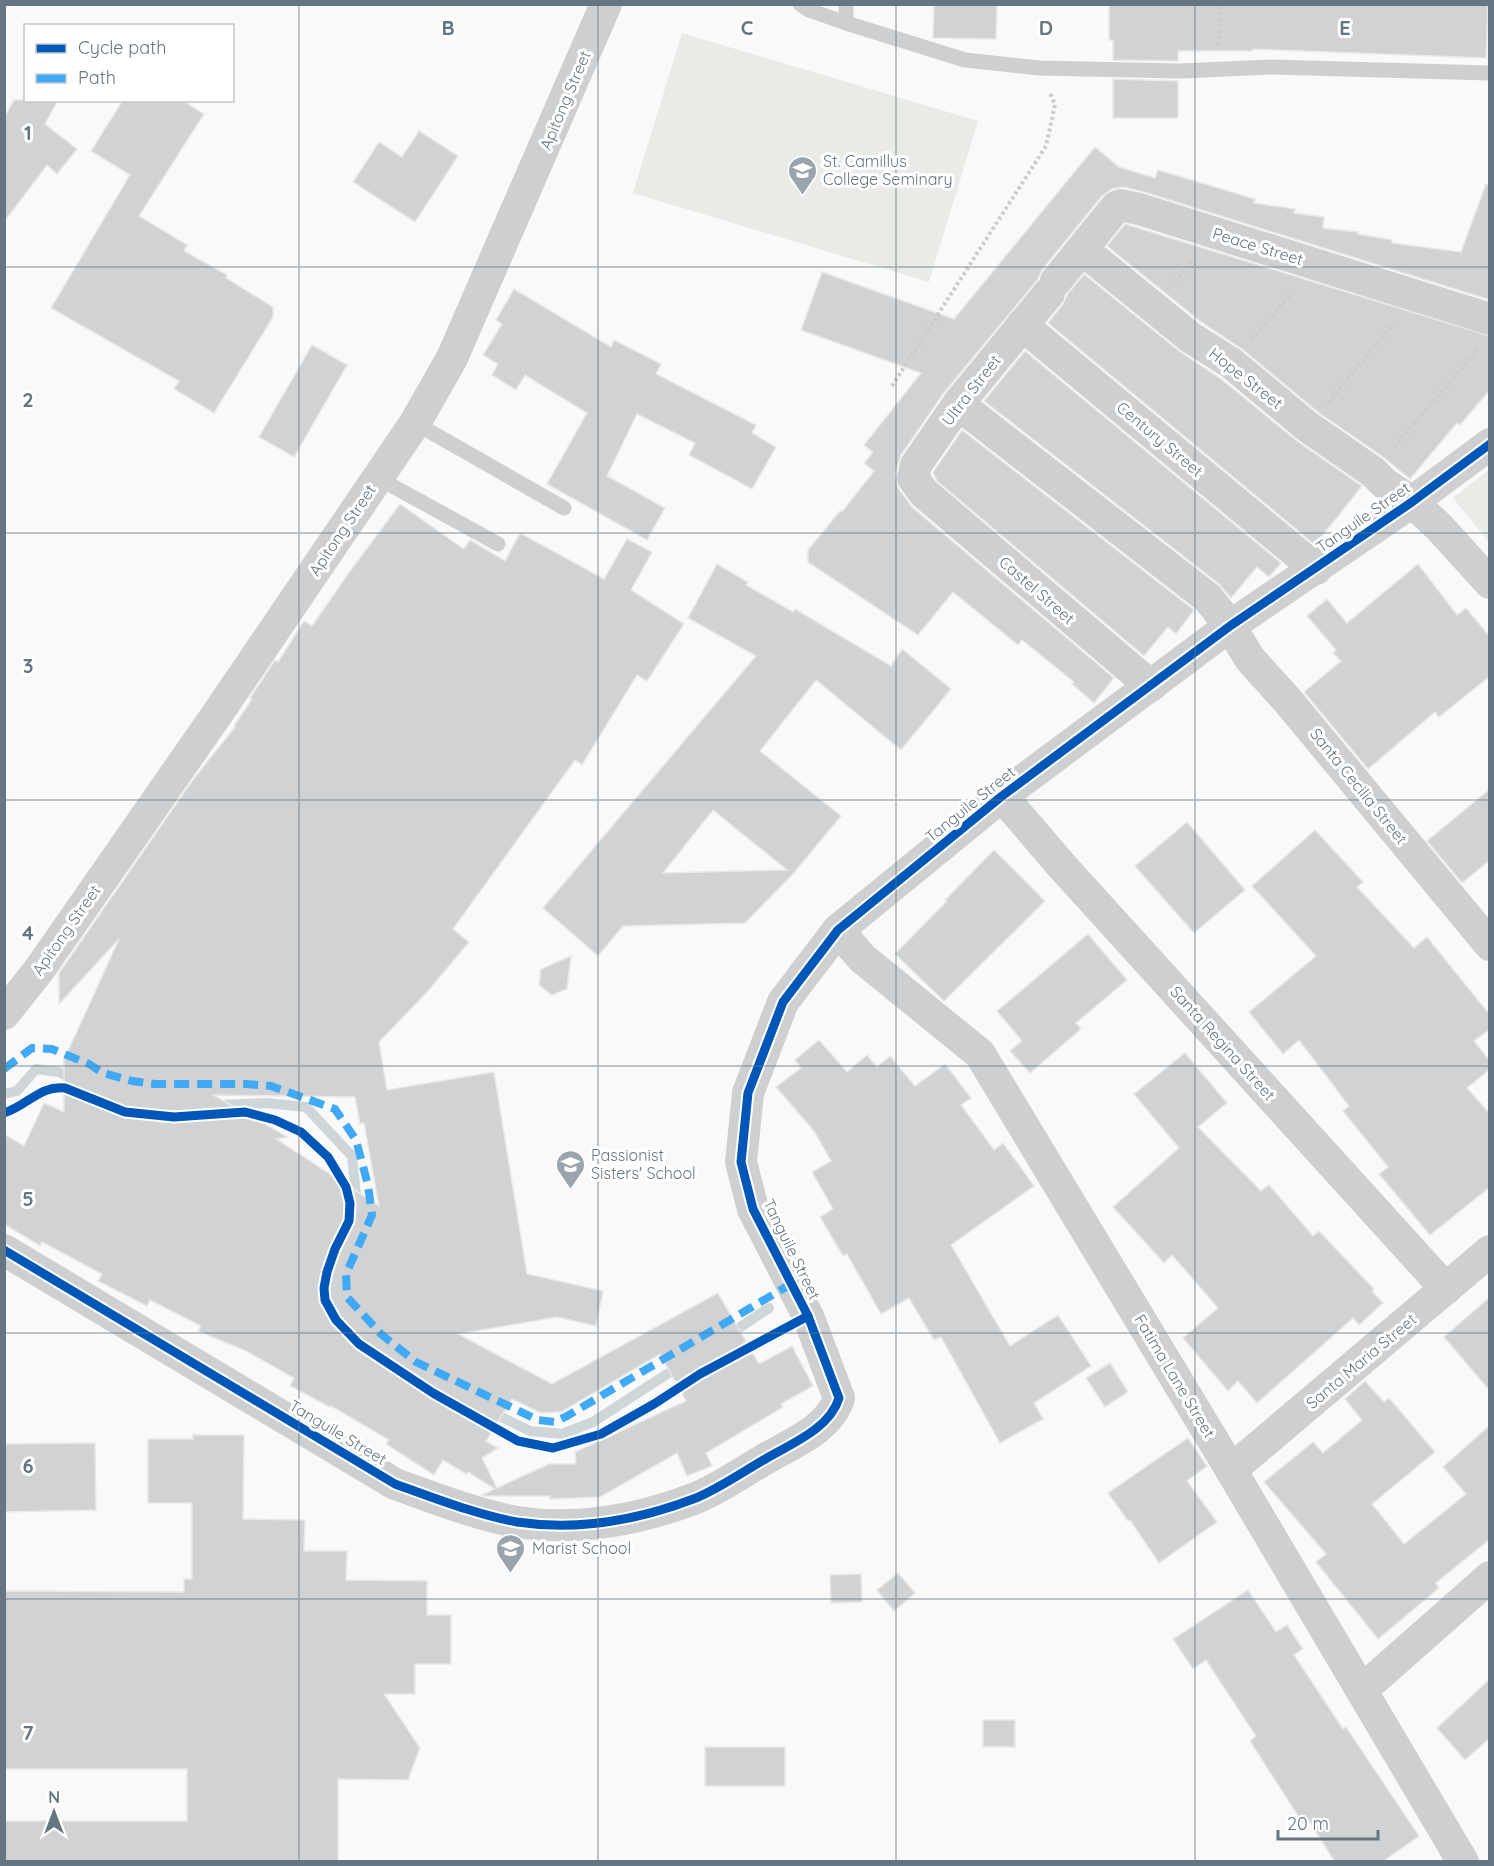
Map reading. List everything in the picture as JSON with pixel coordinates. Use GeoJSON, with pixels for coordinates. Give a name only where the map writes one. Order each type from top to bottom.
{"type":"FeatureCollection","features":[{"type":"Feature","properties":{"kind":"street","name":"Apitong Street"},"geometry":{"type":"LineString","coordinates":[[4,1014],[45,960],[415,423],[452,358],[606,4]]}},
{"type":"Feature","properties":{"kind":"street","name":"Peace Street"},"geometry":{"type":"LineString","coordinates":[[1052,287],[1109,216],[1120,206],[1139,209],[1417,295],[1486,332]]}},
{"type":"Feature","properties":{"kind":"street","name":"Hope Street"},"geometry":{"type":"LineString","coordinates":[[1083,250],[1190,337],[1231,363],[1308,427],[1412,502],[1439,527],[1490,583]]}},
{"type":"Feature","properties":{"kind":"street","name":"Ultra Street"},"geometry":{"type":"LineString","coordinates":[[924,493],[914,478],[916,465],[958,404],[1052,287]]}},
{"type":"Feature","properties":{"kind":"street","name":"Century Street"},"geometry":{"type":"LineString","coordinates":[[1022,325],[1306,561]]}},
{"type":"Feature","properties":{"kind":"street","name":"Santa Cecilia Street"},"geometry":{"type":"LineString","coordinates":[[958,404],[1208,598],[1230,626],[1250,659],[1288,701],[1490,945]]}},
{"type":"Feature","properties":{"kind":"street","name":"Tanguile Street"},"geometry":{"type":"LineString","coordinates":[[4,1250],[394,1484],[445,1502],[516,1522],[578,1526],[639,1516],[698,1497],[800,1439],[823,1423],[836,1409],[839,1398],[808,1316],[753,1209],[741,1162],[748,1093],[783,1002],[838,930],[1002,796],[1230,626],[1306,561],[1412,502],[1490,444]]}},
{"type":"Feature","properties":{"kind":"street","name":"Castel Street"},"geometry":{"type":"LineString","coordinates":[[924,493],[1151,686]]}},
{"type":"Feature","properties":{"kind":"street","name":"Santa Regina Street"},"geometry":{"type":"LineString","coordinates":[[1002,796],[1069,874],[1446,1289]]}},
{"type":"Feature","properties":{"kind":"street","name":"Fatima Lane Street"},"geometry":{"type":"LineString","coordinates":[[838,930],[862,958],[980,1054],[1231,1470],[1463,1862]]}},
{"type":"Feature","properties":{"kind":"street","name":"Santa Maria Street"},"geometry":{"type":"LineString","coordinates":[[1231,1470],[1490,1251]]}},
{"type":"Feature","properties":{"kind":"street"},"geometry":{"type":"LineString","coordinates":[[1362,1690],[1490,1577]]}},
{"type":"Feature","properties":{"kind":"lane"},"geometry":{"type":"LineString","coordinates":[[800,4],[809,10],[846,24],[965,60],[1039,68],[1180,71],[1271,67],[1490,73]]}},
{"type":"Feature","properties":{"kind":"lane"},"geometry":{"type":"LineString","coordinates":[[846,4],[846,24]]}},
{"type":"Feature","properties":{"kind":"lane"},"geometry":{"type":"LineString","coordinates":[[415,423],[564,508]]}},
{"type":"Feature","properties":{"kind":"lane"},"geometry":{"type":"LineString","coordinates":[[378,478],[498,544]]}},
{"type":"Feature","properties":{"kind":"path"},"geometry":{"type":"LineString","coordinates":[[1216,70],[1221,4]]}},
{"type":"Feature","properties":{"kind":"path"},"geometry":{"type":"LineString","coordinates":[[892,386],[1046,146],[1055,105],[1039,68]]}},
{"type":"Feature","properties":{"kind":"path"},"geometry":{"type":"LineString","coordinates":[[1154,307],[1214,233]]}},
{"type":"Feature","properties":{"kind":"path"},"geometry":{"type":"LineString","coordinates":[[1231,363],[1316,265]]}},
{"type":"Feature","properties":{"kind":"path"},"geometry":{"type":"LineString","coordinates":[[1308,427],[1417,295]]}},
{"type":"Feature","properties":{"kind":"path"},"geometry":{"type":"LineString","coordinates":[[1373,472],[1486,332]]}},
{"type":"Feature","properties":{"kind":"shaded area"},"geometry":{"type":"Polygon","coordinates":[[[682,33],[978,121],[929,282],[633,193],[682,33]]]}},
{"type":"Feature","properties":{"kind":"shaded area"},"geometry":{"type":"Polygon","coordinates":[[[1489,470],[1489,542],[1453,498],[1489,470]]]}},
{"type":"Feature","properties":{"kind":"building"},"geometry":{"type":"Polygon","coordinates":[[[934,4],[997,4],[996,39],[933,38],[934,4]]]}},
{"type":"Feature","properties":{"kind":"building"},"geometry":{"type":"Polygon","coordinates":[[[1109,4],[1488,4],[1486,58],[1253,49],[1252,51],[1178,51],[1178,61],[1113,60],[1113,40],[1109,40],[1109,4]]]}},
{"type":"Feature","properties":{"kind":"building"},"geometry":{"type":"Polygon","coordinates":[[[1113,79],[1178,81],[1178,118],[1113,118],[1113,79]]]}},
{"type":"Feature","properties":{"kind":"building"},"geometry":{"type":"Polygon","coordinates":[[[14,100],[57,102],[45,124],[77,149],[57,174],[47,165],[4,222],[4,118],[14,100]]]}},
{"type":"Feature","properties":{"kind":"building"},"geometry":{"type":"Polygon","coordinates":[[[122,102],[185,102],[204,114],[139,216],[187,245],[184,251],[227,275],[226,278],[273,307],[273,317],[214,413],[174,389],[179,381],[51,308],[130,175],[91,151],[122,102]]]}},
{"type":"Feature","properties":{"kind":"building"},"geometry":{"type":"Polygon","coordinates":[[[419,131],[458,156],[415,222],[353,182],[379,142],[402,157],[419,131]]]}},
{"type":"Feature","properties":{"kind":"building"},"geometry":{"type":"Polygon","coordinates":[[[1095,147],[1119,167],[1155,178],[1158,170],[1255,199],[1254,203],[1295,209],[1294,213],[1324,217],[1323,228],[1358,232],[1358,234],[1392,240],[1392,243],[1461,252],[1486,184],[1490,185],[1490,300],[1144,192],[1123,187],[1112,189],[1102,196],[1042,270],[1038,279],[943,394],[901,455],[895,474],[898,488],[912,507],[1114,678],[1094,703],[1072,684],[1074,682],[1022,640],[1018,645],[953,592],[918,635],[808,562],[808,550],[874,471],[864,463],[873,452],[864,445],[921,373],[801,330],[822,272],[954,319],[1095,147]]]}},
{"type":"Feature","properties":{"kind":"building"},"geometry":{"type":"Polygon","coordinates":[[[1125,224],[1490,336],[1490,390],[1460,425],[1457,423],[1410,479],[1383,457],[1319,413],[1242,349],[1201,322],[1107,246],[1125,224]]]}},
{"type":"Feature","properties":{"kind":"building"},"geometry":{"type":"Polygon","coordinates":[[[1084,274],[1179,351],[1220,378],[1297,441],[1362,486],[1315,545],[1048,323],[1084,274]]]}},
{"type":"Feature","properties":{"kind":"building"},"geometry":{"type":"Polygon","coordinates":[[[514,289],[611,347],[614,340],[661,364],[656,374],[756,425],[752,433],[776,447],[752,489],[689,455],[695,443],[637,414],[607,476],[665,508],[647,540],[547,484],[587,413],[525,375],[516,390],[492,375],[498,364],[483,355],[502,324],[496,320],[514,289]]]}},
{"type":"Feature","properties":{"kind":"building"},"geometry":{"type":"Polygon","coordinates":[[[312,345],[347,365],[294,457],[259,437],[312,345]]]}},
{"type":"Feature","properties":{"kind":"building"},"geometry":{"type":"Polygon","coordinates":[[[1025,351],[1281,563],[1269,577],[1257,567],[1231,598],[1219,584],[984,401],[1025,351]]]}},
{"type":"Feature","properties":{"kind":"building"},"geometry":{"type":"Polygon","coordinates":[[[962,430],[1194,610],[1176,634],[1168,627],[1144,656],[937,481],[933,472],[962,430]]]}},
{"type":"Feature","properties":{"kind":"building"},"geometry":{"type":"Polygon","coordinates":[[[400,504],[464,549],[470,540],[505,561],[520,533],[604,579],[627,539],[652,552],[631,590],[684,624],[647,681],[637,675],[582,765],[575,760],[453,929],[469,942],[428,991],[379,1042],[387,1090],[494,1072],[527,1274],[603,1291],[596,1326],[557,1317],[458,1334],[552,1384],[718,1293],[759,1364],[792,1346],[813,1386],[781,1404],[783,1407],[706,1453],[712,1466],[687,1476],[677,1453],[600,1497],[550,1499],[550,1496],[482,1495],[495,1489],[443,1460],[434,1475],[386,1444],[389,1440],[331,1406],[290,1386],[294,1378],[246,1351],[198,1331],[201,1326],[150,1300],[147,1306],[98,1281],[102,1274],[42,1242],[40,1246],[4,1224],[4,1134],[24,1146],[44,1103],[64,1112],[64,1060],[119,939],[59,1004],[59,973],[192,781],[235,727],[252,699],[250,698],[275,660],[278,662],[304,621],[312,626],[400,504]],[[213,1095],[288,1137],[276,1139],[379,1206],[364,1123],[360,1124],[355,1097],[213,1095]],[[660,1354],[561,1412],[541,1413],[512,1399],[486,1441],[498,1448],[482,1458],[497,1488],[549,1464],[576,1464],[575,1452],[686,1401],[660,1354]]]}},
{"type":"Feature","properties":{"kind":"building"},"geometry":{"type":"Polygon","coordinates":[[[717,564],[748,582],[746,585],[793,612],[795,609],[891,666],[902,649],[951,689],[901,750],[816,680],[760,751],[841,816],[793,874],[745,923],[623,926],[598,956],[543,908],[756,656],[688,618],[717,564]],[[713,810],[663,873],[787,870],[713,810]]]}},
{"type":"Feature","properties":{"kind":"building"},"geometry":{"type":"Polygon","coordinates":[[[1418,564],[1457,615],[1466,608],[1490,637],[1490,676],[1439,717],[1435,712],[1368,769],[1304,692],[1341,661],[1333,653],[1336,650],[1307,616],[1327,599],[1347,623],[1418,564]]]}},
{"type":"Feature","properties":{"kind":"building"},"geometry":{"type":"Polygon","coordinates":[[[1490,789],[1490,860],[1462,883],[1427,841],[1490,789]]]}},
{"type":"Feature","properties":{"kind":"building"},"geometry":{"type":"Polygon","coordinates":[[[1187,822],[1245,890],[1194,933],[1135,866],[1187,822]]]}},
{"type":"Feature","properties":{"kind":"building"},"geometry":{"type":"Polygon","coordinates":[[[1315,830],[1363,882],[1357,887],[1414,948],[1427,937],[1490,1015],[1490,1029],[1474,1041],[1490,1061],[1490,1069],[1467,1088],[1490,1114],[1490,1187],[1430,1235],[1379,1174],[1388,1167],[1343,1111],[1349,1106],[1299,1040],[1283,1054],[1249,1012],[1316,956],[1252,886],[1315,830]]]}},
{"type":"Feature","properties":{"kind":"building"},"geometry":{"type":"Polygon","coordinates":[[[994,850],[1045,901],[944,1001],[895,954],[994,850]]]}},
{"type":"Feature","properties":{"kind":"building"},"geometry":{"type":"Polygon","coordinates":[[[1088,934],[1127,980],[1076,1023],[1081,1029],[1030,1073],[1010,1051],[1022,1041],[997,1011],[1088,934]]]}},
{"type":"Feature","properties":{"kind":"building"},"geometry":{"type":"Polygon","coordinates":[[[571,956],[567,989],[552,995],[539,985],[541,969],[571,956]]]}},
{"type":"Feature","properties":{"kind":"building"},"geometry":{"type":"Polygon","coordinates":[[[819,1040],[847,1072],[867,1055],[877,1067],[890,1056],[915,1086],[945,1064],[971,1098],[961,1105],[994,1150],[1003,1143],[1034,1186],[951,1245],[1010,1346],[1058,1315],[1091,1366],[1034,1403],[1043,1419],[1000,1443],[941,1337],[934,1340],[909,1298],[881,1314],[847,1254],[843,1256],[820,1217],[833,1209],[812,1172],[831,1161],[814,1131],[776,1087],[801,1068],[795,1060],[819,1040]]]}},
{"type":"Feature","properties":{"kind":"building"},"geometry":{"type":"Polygon","coordinates":[[[1185,1053],[1227,1103],[1198,1127],[1261,1191],[1269,1185],[1313,1236],[1319,1231],[1374,1289],[1372,1291],[1383,1303],[1359,1325],[1353,1318],[1257,1403],[1238,1381],[1228,1391],[1183,1338],[1218,1308],[1172,1255],[1164,1263],[1113,1207],[1179,1148],[1134,1094],[1185,1053]]]}},
{"type":"Feature","properties":{"kind":"building"},"geometry":{"type":"Polygon","coordinates":[[[1490,1297],[1490,1391],[1444,1337],[1490,1297]]]}},
{"type":"Feature","properties":{"kind":"building"},"geometry":{"type":"Polygon","coordinates":[[[1110,1363],[1128,1392],[1105,1407],[1086,1378],[1110,1363]]]}},
{"type":"Feature","properties":{"kind":"building"},"geometry":{"type":"Polygon","coordinates":[[[1365,1381],[1384,1402],[1389,1398],[1435,1452],[1372,1504],[1404,1544],[1466,1494],[1443,1467],[1490,1425],[1490,1539],[1436,1583],[1439,1588],[1378,1639],[1316,1562],[1326,1554],[1264,1482],[1313,1442],[1323,1453],[1362,1420],[1345,1399],[1365,1381]]]}},
{"type":"Feature","properties":{"kind":"building"},"geometry":{"type":"Polygon","coordinates":[[[193,1435],[244,1435],[243,1519],[305,1520],[304,1551],[347,1551],[346,1580],[427,1581],[427,1615],[451,1615],[451,1664],[415,1664],[415,1694],[384,1694],[420,1748],[408,1780],[338,1779],[338,1862],[4,1862],[4,1821],[187,1821],[187,1769],[4,1769],[4,1591],[184,1592],[184,1579],[192,1579],[192,1503],[148,1503],[148,1439],[193,1439],[193,1435]]]}},
{"type":"Feature","properties":{"kind":"building"},"geometry":{"type":"Polygon","coordinates":[[[1188,1438],[1207,1466],[1187,1481],[1217,1522],[1159,1563],[1130,1520],[1128,1521],[1108,1493],[1188,1438]]]}},
{"type":"Feature","properties":{"kind":"building"},"geometry":{"type":"Polygon","coordinates":[[[95,1443],[96,1510],[4,1512],[4,1444],[95,1443]]]}},
{"type":"Feature","properties":{"kind":"building"},"geometry":{"type":"Polygon","coordinates":[[[898,1573],[915,1593],[894,1611],[877,1590],[898,1573]]]}},
{"type":"Feature","properties":{"kind":"building"},"geometry":{"type":"Polygon","coordinates":[[[861,1574],[862,1602],[831,1603],[830,1575],[861,1574]]]}},
{"type":"Feature","properties":{"kind":"building"},"geometry":{"type":"Polygon","coordinates":[[[1248,1590],[1276,1632],[1287,1625],[1303,1649],[1294,1655],[1343,1729],[1346,1727],[1419,1836],[1382,1862],[1335,1862],[1309,1821],[1304,1825],[1250,1741],[1256,1736],[1206,1660],[1193,1669],[1173,1639],[1248,1590]]]}},
{"type":"Feature","properties":{"kind":"building"},"geometry":{"type":"Polygon","coordinates":[[[1490,1679],[1490,1738],[1465,1760],[1437,1728],[1490,1679]]]}},
{"type":"Feature","properties":{"kind":"building"},"geometry":{"type":"Polygon","coordinates":[[[983,1720],[1015,1720],[1015,1747],[983,1747],[983,1720]]]}},
{"type":"Feature","properties":{"kind":"building"},"geometry":{"type":"Polygon","coordinates":[[[705,1747],[785,1747],[785,1786],[705,1786],[705,1747]]]}},
{"type":"Feature","properties":{"kind":"waterway"},"geometry":{"type":"LineString","coordinates":[[4,1094],[17,1091],[36,1069],[59,1072],[75,1080]]}},
{"type":"Feature","properties":{"kind":"waterway"},"geometry":{"type":"LineString","coordinates":[[216,1105],[266,1103],[306,1107],[352,1156],[357,1205]]}},
{"type":"Feature","properties":{"kind":"waterway"},"geometry":{"type":"LineString","coordinates":[[727,1336],[769,1308]]}},
{"type":"Feature","properties":{"kind":"waterway"},"geometry":{"type":"LineString","coordinates":[[489,1411],[530,1431],[562,1434],[593,1422],[681,1365]]}},
{"type":"Feature","properties":{"kind":"marked path"},"geometry":{"type":"LineString","coordinates":[[4,1069],[32,1048],[52,1049],[89,1064],[103,1073],[132,1081],[155,1084],[271,1086],[335,1109],[356,1140],[368,1185],[372,1215],[346,1274],[347,1297],[381,1334],[416,1362],[538,1420],[555,1422],[567,1416],[791,1284]]}},
{"type":"Feature","properties":{"kind":"cycle path"},"geometry":{"type":"LineString","coordinates":[[4,1250],[395,1484],[455,1505],[517,1522],[585,1524],[630,1518],[674,1506],[714,1489],[809,1434],[828,1418],[839,1398],[808,1316],[753,1209],[741,1162],[748,1093],[783,1002],[838,930],[1002,796],[1230,626],[1412,502],[1490,444]]}},
{"type":"Feature","properties":{"kind":"cycle path"},"geometry":{"type":"LineString","coordinates":[[4,1113],[48,1090],[65,1088],[125,1112],[174,1117],[245,1112],[275,1120],[301,1132],[328,1157],[346,1187],[350,1203],[349,1221],[335,1249],[324,1288],[325,1300],[336,1320],[359,1344],[433,1393],[518,1441],[553,1448],[601,1434],[654,1404],[700,1374],[808,1316]]}},
{"type":"Feature","properties":{"kind":"place","name":"St. Camillus College Seminary"},"geometry":{"type":"Point","coordinates":[802,196]}},
{"type":"Feature","properties":{"kind":"place","name":"Passionist Sisters' School"},"geometry":{"type":"Point","coordinates":[570,1190]}},
{"type":"Feature","properties":{"kind":"place","name":"Marist School"},"geometry":{"type":"Point","coordinates":[511,1574]}}]}
